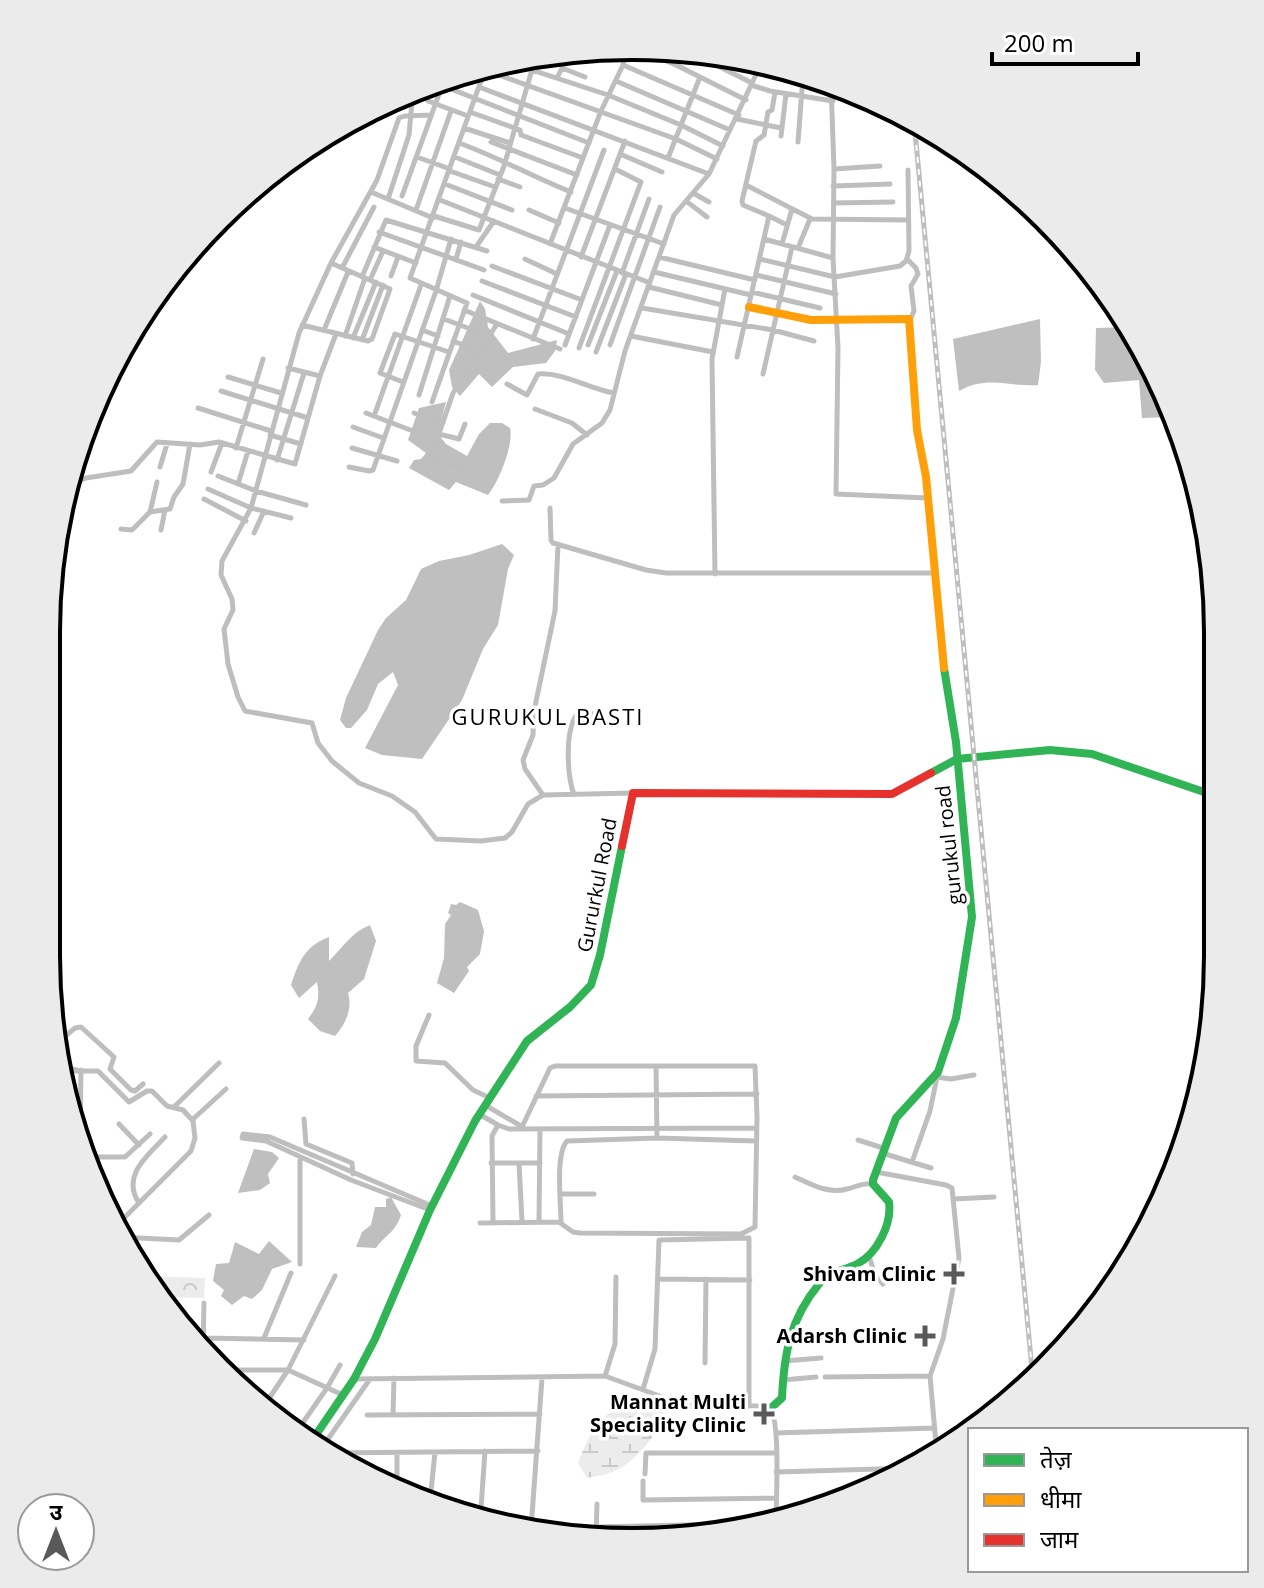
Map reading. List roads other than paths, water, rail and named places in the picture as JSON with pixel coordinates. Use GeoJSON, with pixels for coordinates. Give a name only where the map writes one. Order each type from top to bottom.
{"type":"FeatureCollection","features":[{"type":"Feature","properties":{"kind":"street"},"geometry":{"type":"LineString","coordinates":[[550,244],[601,111],[624,60]]}},
{"type":"Feature","properties":{"kind":"street"},"geometry":{"type":"LineString","coordinates":[[664,61],[746,100]]}},
{"type":"Feature","properties":{"kind":"street"},"geometry":{"type":"LineString","coordinates":[[623,65],[694,94],[738,117],[781,128]]}},
{"type":"Feature","properties":{"kind":"street"},"geometry":{"type":"LineString","coordinates":[[557,78],[563,66],[585,77]]}},
{"type":"Feature","properties":{"kind":"street"},"geometry":{"type":"LineString","coordinates":[[718,67],[751,84],[775,92],[833,101]]}},
{"type":"Feature","properties":{"kind":"street"},"geometry":{"type":"LineString","coordinates":[[528,70],[608,95],[723,146]]}},
{"type":"Feature","properties":{"kind":"street"},"geometry":{"type":"LineString","coordinates":[[371,192],[477,231],[505,160],[532,71]]}},
{"type":"Feature","properties":{"kind":"street"},"geometry":{"type":"LineString","coordinates":[[502,501],[529,500],[534,486],[550,481],[570,448],[606,418],[674,215],[709,174],[756,74]]}},
{"type":"Feature","properties":{"kind":"street"},"geometry":{"type":"LineString","coordinates":[[503,75],[676,139],[717,159]]}},
{"type":"Feature","properties":{"kind":"street"},"geometry":{"type":"LineString","coordinates":[[668,158],[700,77]]}},
{"type":"Feature","properties":{"kind":"street"},"geometry":{"type":"LineString","coordinates":[[432,402],[467,302],[410,280],[482,80]]}},
{"type":"Feature","properties":{"kind":"street"},"geometry":{"type":"LineString","coordinates":[[616,81],[730,130]]}},
{"type":"Feature","properties":{"kind":"street"},"geometry":{"type":"LineString","coordinates":[[475,82],[709,174]]}},
{"type":"Feature","properties":{"kind":"street"},"geometry":{"type":"LineString","coordinates":[[798,142],[803,86]]}},
{"type":"Feature","properties":{"kind":"street"},"geometry":{"type":"LineString","coordinates":[[450,89],[589,143]]}},
{"type":"Feature","properties":{"kind":"street"},"geometry":{"type":"LineString","coordinates":[[775,92],[764,137],[756,141],[742,203],[787,225]]}},
{"type":"Feature","properties":{"kind":"street"},"geometry":{"type":"LineString","coordinates":[[402,196],[439,94]]}},
{"type":"Feature","properties":{"kind":"street"},"geometry":{"type":"LineString","coordinates":[[781,136],[786,94]]}},
{"type":"Feature","properties":{"kind":"street"},"geometry":{"type":"LineString","coordinates":[[832,97],[833,258],[838,321],[836,494],[928,498]]}},
{"type":"Feature","properties":{"kind":"street"},"geometry":{"type":"LineString","coordinates":[[428,101],[451,111],[521,130],[521,135],[583,158]]}},
{"type":"Feature","properties":{"kind":"street"},"geometry":{"type":"LineString","coordinates":[[388,199],[409,135],[412,104]]}},
{"type":"Feature","properties":{"kind":"street"},"geometry":{"type":"LineString","coordinates":[[416,210],[451,111]]}},
{"type":"Feature","properties":{"kind":"street"},"geometry":{"type":"LineString","coordinates":[[431,115],[399,118],[371,192],[368,192],[331,263],[302,325],[251,508],[224,555],[221,567],[233,610],[224,629],[228,664],[245,711],[312,723],[318,743],[332,761],[359,783],[392,796],[415,812],[436,839],[481,841],[505,838],[512,832],[528,804],[543,795],[633,793]]}},
{"type":"Feature","properties":{"kind":"street"},"geometry":{"type":"LineString","coordinates":[[464,128],[577,175]]}},
{"type":"Feature","properties":{"kind":"street"},"geometry":{"type":"LineString","coordinates":[[581,257],[625,141]]}},
{"type":"Feature","properties":{"kind":"street"},"geometry":{"type":"LineString","coordinates":[[491,142],[509,146]]}},
{"type":"Feature","properties":{"kind":"street"},"geometry":{"type":"LineString","coordinates":[[459,143],[505,160],[533,177],[571,192]]}},
{"type":"Feature","properties":{"kind":"street"},"geometry":{"type":"LineString","coordinates":[[533,339],[604,150]]}},
{"type":"Feature","properties":{"kind":"street"},"geometry":{"type":"LineString","coordinates":[[620,154],[662,172]]}},
{"type":"Feature","properties":{"kind":"street"},"geometry":{"type":"LineString","coordinates":[[417,157],[495,187]]}},
{"type":"Feature","properties":{"kind":"street"},"geometry":{"type":"LineString","coordinates":[[455,157],[520,187]]}},
{"type":"Feature","properties":{"kind":"street"},"geometry":{"type":"LineString","coordinates":[[834,169],[880,166]]}},
{"type":"Feature","properties":{"kind":"street"},"geometry":{"type":"LineString","coordinates":[[579,348],[641,182],[615,169]]}},
{"type":"Feature","properties":{"kind":"street"},"geometry":{"type":"LineString","coordinates":[[381,170],[395,175]]}},
{"type":"Feature","properties":{"kind":"street"},"geometry":{"type":"LineString","coordinates":[[760,259],[835,277],[900,266],[907,259],[908,170]]}},
{"type":"Feature","properties":{"kind":"street"},"geometry":{"type":"LineString","coordinates":[[445,184],[512,210]]}},
{"type":"Feature","properties":{"kind":"street"},"geometry":{"type":"LineString","coordinates":[[833,186],[890,184]]}},
{"type":"Feature","properties":{"kind":"street"},"geometry":{"type":"LineString","coordinates":[[745,185],[810,219],[908,220]]}},
{"type":"Feature","properties":{"kind":"street"},"geometry":{"type":"LineString","coordinates":[[693,193],[709,202]]}},
{"type":"Feature","properties":{"kind":"street"},"geometry":{"type":"LineString","coordinates":[[596,352],[649,199]]}},
{"type":"Feature","properties":{"kind":"street"},"geometry":{"type":"LineString","coordinates":[[440,200],[650,285],[722,305]]}},
{"type":"Feature","properties":{"kind":"street"},"geometry":{"type":"LineString","coordinates":[[686,201],[707,217]]}},
{"type":"Feature","properties":{"kind":"street"},"geometry":{"type":"LineString","coordinates":[[834,203],[893,202]]}},
{"type":"Feature","properties":{"kind":"street"},"geometry":{"type":"LineString","coordinates":[[324,330],[345,270],[374,207]]}},
{"type":"Feature","properties":{"kind":"street"},"geometry":{"type":"LineString","coordinates":[[610,345],[660,207]]}},
{"type":"Feature","properties":{"kind":"street"},"geometry":{"type":"LineString","coordinates":[[565,208],[664,244]]}},
{"type":"Feature","properties":{"kind":"street"},"geometry":{"type":"LineString","coordinates":[[782,244],[792,209]]}},
{"type":"Feature","properties":{"kind":"street"},"geometry":{"type":"LineString","coordinates":[[529,210],[559,223]]}},
{"type":"Feature","properties":{"kind":"street"},"geometry":{"type":"LineString","coordinates":[[737,357],[769,216]]}},
{"type":"Feature","properties":{"kind":"street"},"geometry":{"type":"LineString","coordinates":[[763,374],[788,264],[810,219]]}},
{"type":"Feature","properties":{"kind":"street"},"geometry":{"type":"LineString","coordinates":[[353,338],[374,247],[384,220],[429,231],[487,251]]}},
{"type":"Feature","properties":{"kind":"street"},"geometry":{"type":"LineString","coordinates":[[476,247],[494,221]]}},
{"type":"Feature","properties":{"kind":"street"},"geometry":{"type":"LineString","coordinates":[[464,310],[533,339],[562,347],[610,225]]}},
{"type":"Feature","properties":{"kind":"street"},"geometry":{"type":"LineString","coordinates":[[379,232],[484,270]]}},
{"type":"Feature","properties":{"kind":"street"},"geometry":{"type":"LineString","coordinates":[[349,467],[371,471],[436,291],[451,239]]}},
{"type":"Feature","properties":{"kind":"street"},"geometry":{"type":"LineString","coordinates":[[764,239],[833,258]]}},
{"type":"Feature","properties":{"kind":"street"},"geometry":{"type":"LineString","coordinates":[[618,241],[631,246]]}},
{"type":"Feature","properties":{"kind":"street"},"geometry":{"type":"LineString","coordinates":[[456,259],[461,242]]}},
{"type":"Feature","properties":{"kind":"street"},"geometry":{"type":"LineString","coordinates":[[374,247],[416,263]]}},
{"type":"Feature","properties":{"kind":"street"},"geometry":{"type":"LineString","coordinates":[[345,336],[383,251]]}},
{"type":"Feature","properties":{"kind":"street"},"geometry":{"type":"LineString","coordinates":[[391,276],[398,257]]}},
{"type":"Feature","properties":{"kind":"street"},"geometry":{"type":"LineString","coordinates":[[659,257],[836,294]]}},
{"type":"Feature","properties":{"kind":"street"},"geometry":{"type":"LineString","coordinates":[[525,259],[557,274]]}},
{"type":"Feature","properties":{"kind":"street"},"geometry":{"type":"LineString","coordinates":[[749,307],[811,320],[907,318],[910,321],[914,311],[911,286],[918,274],[907,259]]}},
{"type":"Feature","properties":{"kind":"street"},"geometry":{"type":"LineString","coordinates":[[302,325],[362,340],[372,339],[390,289],[331,263]]}},
{"type":"Feature","properties":{"kind":"street"},"geometry":{"type":"LineString","coordinates":[[492,266],[582,300]]}},
{"type":"Feature","properties":{"kind":"street"},"geometry":{"type":"LineString","coordinates":[[654,272],[820,308]]}},
{"type":"Feature","properties":{"kind":"street"},"geometry":{"type":"LineString","coordinates":[[588,345],[622,273]]}},
{"type":"Feature","properties":{"kind":"street"},"geometry":{"type":"LineString","coordinates":[[482,281],[576,317]]}},
{"type":"Feature","properties":{"kind":"street"},"geometry":{"type":"LineString","coordinates":[[374,416],[421,285]]}},
{"type":"Feature","properties":{"kind":"street"},"geometry":{"type":"LineString","coordinates":[[715,574],[713,352],[725,289]]}},
{"type":"Feature","properties":{"kind":"street"},"geometry":{"type":"LineString","coordinates":[[473,295],[569,334]]}},
{"type":"Feature","properties":{"kind":"street"},"geometry":{"type":"LineString","coordinates":[[419,395],[450,296]]}},
{"type":"Feature","properties":{"kind":"street"},"geometry":{"type":"LineString","coordinates":[[642,308],[773,330],[814,341]]}},
{"type":"Feature","properties":{"kind":"street"},"geometry":{"type":"LineString","coordinates":[[444,319],[489,336]]}},
{"type":"Feature","properties":{"kind":"street","name":"gurukul road"},"geometry":{"type":"LineString","coordinates":[[873,1184],[882,1150],[902,1110],[936,1077],[956,1018],[972,917],[957,759],[940,642],[928,498],[918,438],[910,321]]}},
{"type":"Feature","properties":{"kind":"street"},"geometry":{"type":"LineString","coordinates":[[482,475],[432,458],[453,393],[497,324]]}},
{"type":"Feature","properties":{"kind":"street"},"geometry":{"type":"LineString","coordinates":[[422,330],[438,336]]}},
{"type":"Feature","properties":{"kind":"street"},"geometry":{"type":"LineString","coordinates":[[80,480],[131,471],[154,444],[222,443],[295,464],[320,376],[336,334]]}},
{"type":"Feature","properties":{"kind":"street"},"geometry":{"type":"LineString","coordinates":[[403,382],[380,371],[395,335],[449,352]]}},
{"type":"Feature","properties":{"kind":"street"},"geometry":{"type":"LineString","coordinates":[[631,336],[713,352]]}},
{"type":"Feature","properties":{"kind":"street"},"geometry":{"type":"LineString","coordinates":[[453,341],[480,351]]}},
{"type":"Feature","properties":{"kind":"street"},"geometry":{"type":"LineString","coordinates":[[236,448],[263,359]]}},
{"type":"Feature","properties":{"kind":"street"},"geometry":{"type":"LineString","coordinates":[[288,368],[320,376]]}},
{"type":"Feature","properties":{"kind":"street"},"geometry":{"type":"LineString","coordinates":[[277,460],[304,373]]}},
{"type":"Feature","properties":{"kind":"street"},"geometry":{"type":"LineString","coordinates":[[507,384],[527,395],[538,374],[546,373],[594,390],[615,393]]}},
{"type":"Feature","properties":{"kind":"street"},"geometry":{"type":"LineString","coordinates":[[228,377],[281,393]]}},
{"type":"Feature","properties":{"kind":"street"},"geometry":{"type":"LineString","coordinates":[[221,391],[308,418]]}},
{"type":"Feature","properties":{"kind":"street"},"geometry":{"type":"LineString","coordinates":[[198,408],[301,444]]}},
{"type":"Feature","properties":{"kind":"street"},"geometry":{"type":"LineString","coordinates":[[535,409],[572,423],[587,435]]}},
{"type":"Feature","properties":{"kind":"street"},"geometry":{"type":"LineString","coordinates":[[366,413],[426,436]]}},
{"type":"Feature","properties":{"kind":"street"},"geometry":{"type":"LineString","coordinates":[[414,413],[443,423]]}},
{"type":"Feature","properties":{"kind":"street"},"geometry":{"type":"LineString","coordinates":[[439,434],[459,439],[465,424]]}},
{"type":"Feature","properties":{"kind":"street"},"geometry":{"type":"LineString","coordinates":[[353,427],[383,438]]}},
{"type":"Feature","properties":{"kind":"street"},"geometry":{"type":"LineString","coordinates":[[211,472],[222,443]]}},
{"type":"Feature","properties":{"kind":"street"},"geometry":{"type":"LineString","coordinates":[[160,467],[167,444]]}},
{"type":"Feature","properties":{"kind":"street"},"geometry":{"type":"LineString","coordinates":[[150,512],[169,510],[183,485],[190,444]]}},
{"type":"Feature","properties":{"kind":"street"},"geometry":{"type":"LineString","coordinates":[[352,448],[397,461]]}},
{"type":"Feature","properties":{"kind":"street"},"geometry":{"type":"LineString","coordinates":[[238,484],[248,451]]}},
{"type":"Feature","properties":{"kind":"street"},"geometry":{"type":"LineString","coordinates":[[218,476],[306,505]]}},
{"type":"Feature","properties":{"kind":"street"},"geometry":{"type":"LineString","coordinates":[[121,529],[132,530],[150,512],[157,482]]}},
{"type":"Feature","properties":{"kind":"street"},"geometry":{"type":"LineString","coordinates":[[208,489],[251,508],[291,518]]}},
{"type":"Feature","properties":{"kind":"street"},"geometry":{"type":"LineString","coordinates":[[204,499],[246,521]]}},
{"type":"Feature","properties":{"kind":"street"},"geometry":{"type":"LineString","coordinates":[[550,508],[551,540],[558,545],[655,572],[935,573]]}},
{"type":"Feature","properties":{"kind":"street"},"geometry":{"type":"LineString","coordinates":[[161,530],[165,510]]}},
{"type":"Feature","properties":{"kind":"street"},"geometry":{"type":"LineString","coordinates":[[254,533],[264,511]]}},
{"type":"Feature","properties":{"kind":"street"},"geometry":{"type":"LineString","coordinates":[[543,795],[525,769],[523,760],[533,735],[534,711],[555,611],[558,545]]}},
{"type":"Feature","properties":{"kind":"street"},"geometry":{"type":"LineString","coordinates":[[574,795],[569,776],[571,725],[579,712],[600,715]]}},
{"type":"Feature","properties":{"kind":"street","name":"Gururkul Road"},"geometry":{"type":"LineString","coordinates":[[317,1434],[354,1379],[387,1312],[451,1163],[479,1114],[527,1041],[576,1002],[591,985],[633,793],[892,794],[957,759],[1024,751],[1070,751],[1133,766],[1204,790]]}},
{"type":"Feature","properties":{"kind":"street"},"geometry":{"type":"LineString","coordinates":[[429,1015],[416,1046],[416,1061],[445,1063],[473,1090],[522,1127]]}},
{"type":"Feature","properties":{"kind":"street"},"geometry":{"type":"LineString","coordinates":[[66,1036],[75,1028],[82,1027],[114,1057],[110,1069],[131,1090],[135,1091],[143,1084]]}},
{"type":"Feature","properties":{"kind":"street"},"geometry":{"type":"LineString","coordinates":[[173,1107],[219,1063]]}},
{"type":"Feature","properties":{"kind":"street"},"geometry":{"type":"LineString","coordinates":[[480,1223],[561,1222],[573,1232],[580,1233],[749,1232],[755,1224],[757,1068],[754,1066],[555,1066],[550,1068],[522,1127]]}},
{"type":"Feature","properties":{"kind":"street"},"geometry":{"type":"LineString","coordinates":[[656,1066],[657,1138]]}},
{"type":"Feature","properties":{"kind":"street"},"geometry":{"type":"LineString","coordinates":[[71,1070],[98,1071],[128,1101],[150,1091],[183,1110],[192,1120],[195,1132],[193,1148],[124,1218]]}},
{"type":"Feature","properties":{"kind":"street"},"geometry":{"type":"LineString","coordinates":[[80,1070],[80,1107]]}},
{"type":"Feature","properties":{"kind":"street"},"geometry":{"type":"LineString","coordinates":[[912,1162],[930,1111],[936,1077],[974,1075]]}},
{"type":"Feature","properties":{"kind":"street"},"geometry":{"type":"LineString","coordinates":[[192,1120],[226,1089]]}},
{"type":"Feature","properties":{"kind":"street"},"geometry":{"type":"LineString","coordinates":[[536,1096],[757,1094]]}},
{"type":"Feature","properties":{"kind":"street"},"geometry":{"type":"LineString","coordinates":[[479,1114],[509,1129],[756,1128]]}},
{"type":"Feature","properties":{"kind":"street"},"geometry":{"type":"LineString","coordinates":[[304,1119],[306,1144],[352,1163],[352,1176]]}},
{"type":"Feature","properties":{"kind":"street"},"geometry":{"type":"LineString","coordinates":[[119,1124],[139,1145]]}},
{"type":"Feature","properties":{"kind":"street"},"geometry":{"type":"LineString","coordinates":[[493,1222],[492,1134],[498,1125]]}},
{"type":"Feature","properties":{"kind":"street"},"geometry":{"type":"LineString","coordinates":[[539,1221],[540,1129]]}},
{"type":"Feature","properties":{"kind":"street"},"geometry":{"type":"LineString","coordinates":[[97,1157],[122,1158],[129,1155],[150,1134]]}},
{"type":"Feature","properties":{"kind":"street"},"geometry":{"type":"LineString","coordinates":[[352,1176],[270,1137],[257,1134],[241,1136],[243,1139],[266,1141],[300,1157],[431,1208]]}},
{"type":"Feature","properties":{"kind":"street"},"geometry":{"type":"LineString","coordinates":[[139,1203],[133,1192],[135,1172],[165,1137]]}},
{"type":"Feature","properties":{"kind":"street"},"geometry":{"type":"LineString","coordinates":[[561,1222],[561,1158],[563,1145],[567,1141],[657,1138],[756,1141]]}},
{"type":"Feature","properties":{"kind":"street"},"geometry":{"type":"LineString","coordinates":[[858,1140],[931,1168]]}},
{"type":"Feature","properties":{"kind":"street"},"geometry":{"type":"LineString","coordinates":[[300,1157],[300,1264]]}},
{"type":"Feature","properties":{"kind":"street"},"geometry":{"type":"LineString","coordinates":[[491,1163],[540,1163]]}},
{"type":"Feature","properties":{"kind":"street"},"geometry":{"type":"LineString","coordinates":[[519,1163],[522,1221]]}},
{"type":"Feature","properties":{"kind":"street"},"geometry":{"type":"LineString","coordinates":[[876,1172],[952,1188],[959,1258],[943,1339],[930,1376],[936,1440]]}},
{"type":"Feature","properties":{"kind":"street"},"geometry":{"type":"LineString","coordinates":[[354,1379],[605,1376],[687,1406],[772,1407],[782,1398],[784,1361],[790,1337],[821,1281],[833,1271],[857,1264],[869,1256],[884,1230],[890,1210],[886,1195],[873,1184],[827,1190],[795,1177]]}},
{"type":"Feature","properties":{"kind":"street"},"geometry":{"type":"LineString","coordinates":[[561,1194],[594,1194]]}},
{"type":"Feature","properties":{"kind":"street"},"geometry":{"type":"LineString","coordinates":[[953,1199],[994,1197]]}},
{"type":"Feature","properties":{"kind":"street"},"geometry":{"type":"LineString","coordinates":[[135,1238],[179,1240],[209,1215]]}},
{"type":"Feature","properties":{"kind":"street"},"geometry":{"type":"LineString","coordinates":[[643,1389],[655,1355],[660,1240],[748,1237],[751,1240],[749,1405]]}},
{"type":"Feature","properties":{"kind":"street"},"geometry":{"type":"LineString","coordinates":[[869,1256],[875,1275],[883,1284]]}},
{"type":"Feature","properties":{"kind":"street"},"geometry":{"type":"LineString","coordinates":[[264,1338],[291,1273]]}},
{"type":"Feature","properties":{"kind":"street"},"geometry":{"type":"LineString","coordinates":[[269,1398],[288,1370],[335,1276]]}},
{"type":"Feature","properties":{"kind":"street"},"geometry":{"type":"LineString","coordinates":[[605,1376],[615,1344],[616,1277]]}},
{"type":"Feature","properties":{"kind":"street"},"geometry":{"type":"LineString","coordinates":[[658,1279],[750,1280]]}},
{"type":"Feature","properties":{"kind":"street"},"geometry":{"type":"LineString","coordinates":[[705,1363],[706,1279]]}},
{"type":"Feature","properties":{"kind":"street"},"geometry":{"type":"LineString","coordinates":[[203,1334],[204,1303]]}},
{"type":"Feature","properties":{"kind":"street"},"geometry":{"type":"LineString","coordinates":[[207,1338],[304,1340]]}},
{"type":"Feature","properties":{"kind":"street"},"geometry":{"type":"LineString","coordinates":[[784,1361],[821,1358]]}},
{"type":"Feature","properties":{"kind":"street"},"geometry":{"type":"LineString","coordinates":[[302,1423],[340,1365]]}},
{"type":"Feature","properties":{"kind":"street"},"geometry":{"type":"LineString","coordinates":[[238,1370],[288,1370],[343,1395]]}},
{"type":"Feature","properties":{"kind":"street"},"geometry":{"type":"LineString","coordinates":[[825,1377],[930,1376]]}},
{"type":"Feature","properties":{"kind":"street"},"geometry":{"type":"LineString","coordinates":[[783,1380],[816,1377]]}},
{"type":"Feature","properties":{"kind":"street"},"geometry":{"type":"LineString","coordinates":[[393,1415],[394,1378]]}},
{"type":"Feature","properties":{"kind":"street"},"geometry":{"type":"LineString","coordinates":[[532,1519],[542,1378]]}},
{"type":"Feature","properties":{"kind":"street"},"geometry":{"type":"LineString","coordinates":[[327,1440],[370,1379]]}},
{"type":"Feature","properties":{"kind":"street"},"geometry":{"type":"LineString","coordinates":[[772,1407],[776,1433],[776,1510]]}},
{"type":"Feature","properties":{"kind":"street"},"geometry":{"type":"LineString","coordinates":[[367,1415],[540,1414]]}},
{"type":"Feature","properties":{"kind":"street"},"geometry":{"type":"LineString","coordinates":[[776,1433],[935,1428]]}},
{"type":"Feature","properties":{"kind":"street"},"geometry":{"type":"LineString","coordinates":[[481,1508],[485,1451]]}},
{"type":"Feature","properties":{"kind":"street"},"geometry":{"type":"LineString","coordinates":[[351,1454],[538,1451]]}},
{"type":"Feature","properties":{"kind":"street"},"geometry":{"type":"LineString","coordinates":[[431,1491],[435,1452]]}},
{"type":"Feature","properties":{"kind":"street"},"geometry":{"type":"LineString","coordinates":[[397,1453],[397,1477]]}},
{"type":"Feature","properties":{"kind":"street"},"geometry":{"type":"LineString","coordinates":[[776,1453],[646,1453],[643,1500],[776,1498]]}},
{"type":"Feature","properties":{"kind":"street"},"geometry":{"type":"LineString","coordinates":[[776,1472],[885,1469]]}},
{"type":"Feature","properties":{"kind":"street"},"geometry":{"type":"LineString","coordinates":[[597,1504],[597,1527],[689,1525]]}},
{"type":"Feature","properties":{"kind":"railway"},"geometry":{"type":"LineString","coordinates":[[915,136],[1032,1364]]}},
{"type":"Feature","properties":{"kind":"place","name":"Shivam Clinic"},"geometry":{"type":"Point","coordinates":[954,1274]}},
{"type":"Feature","properties":{"kind":"place","name":"Adarsh Clinic"},"geometry":{"type":"Point","coordinates":[925,1336]}},
{"type":"Feature","properties":{"kind":"place","name":"Mannat Multi Speciality Clinic"},"geometry":{"type":"Point","coordinates":[764,1414]}},
{"type":"Feature","properties":{"kind":"district","name":"GURUKUL BASTI"},"geometry":{"type":"Point","coordinates":[548,717]}}]}
